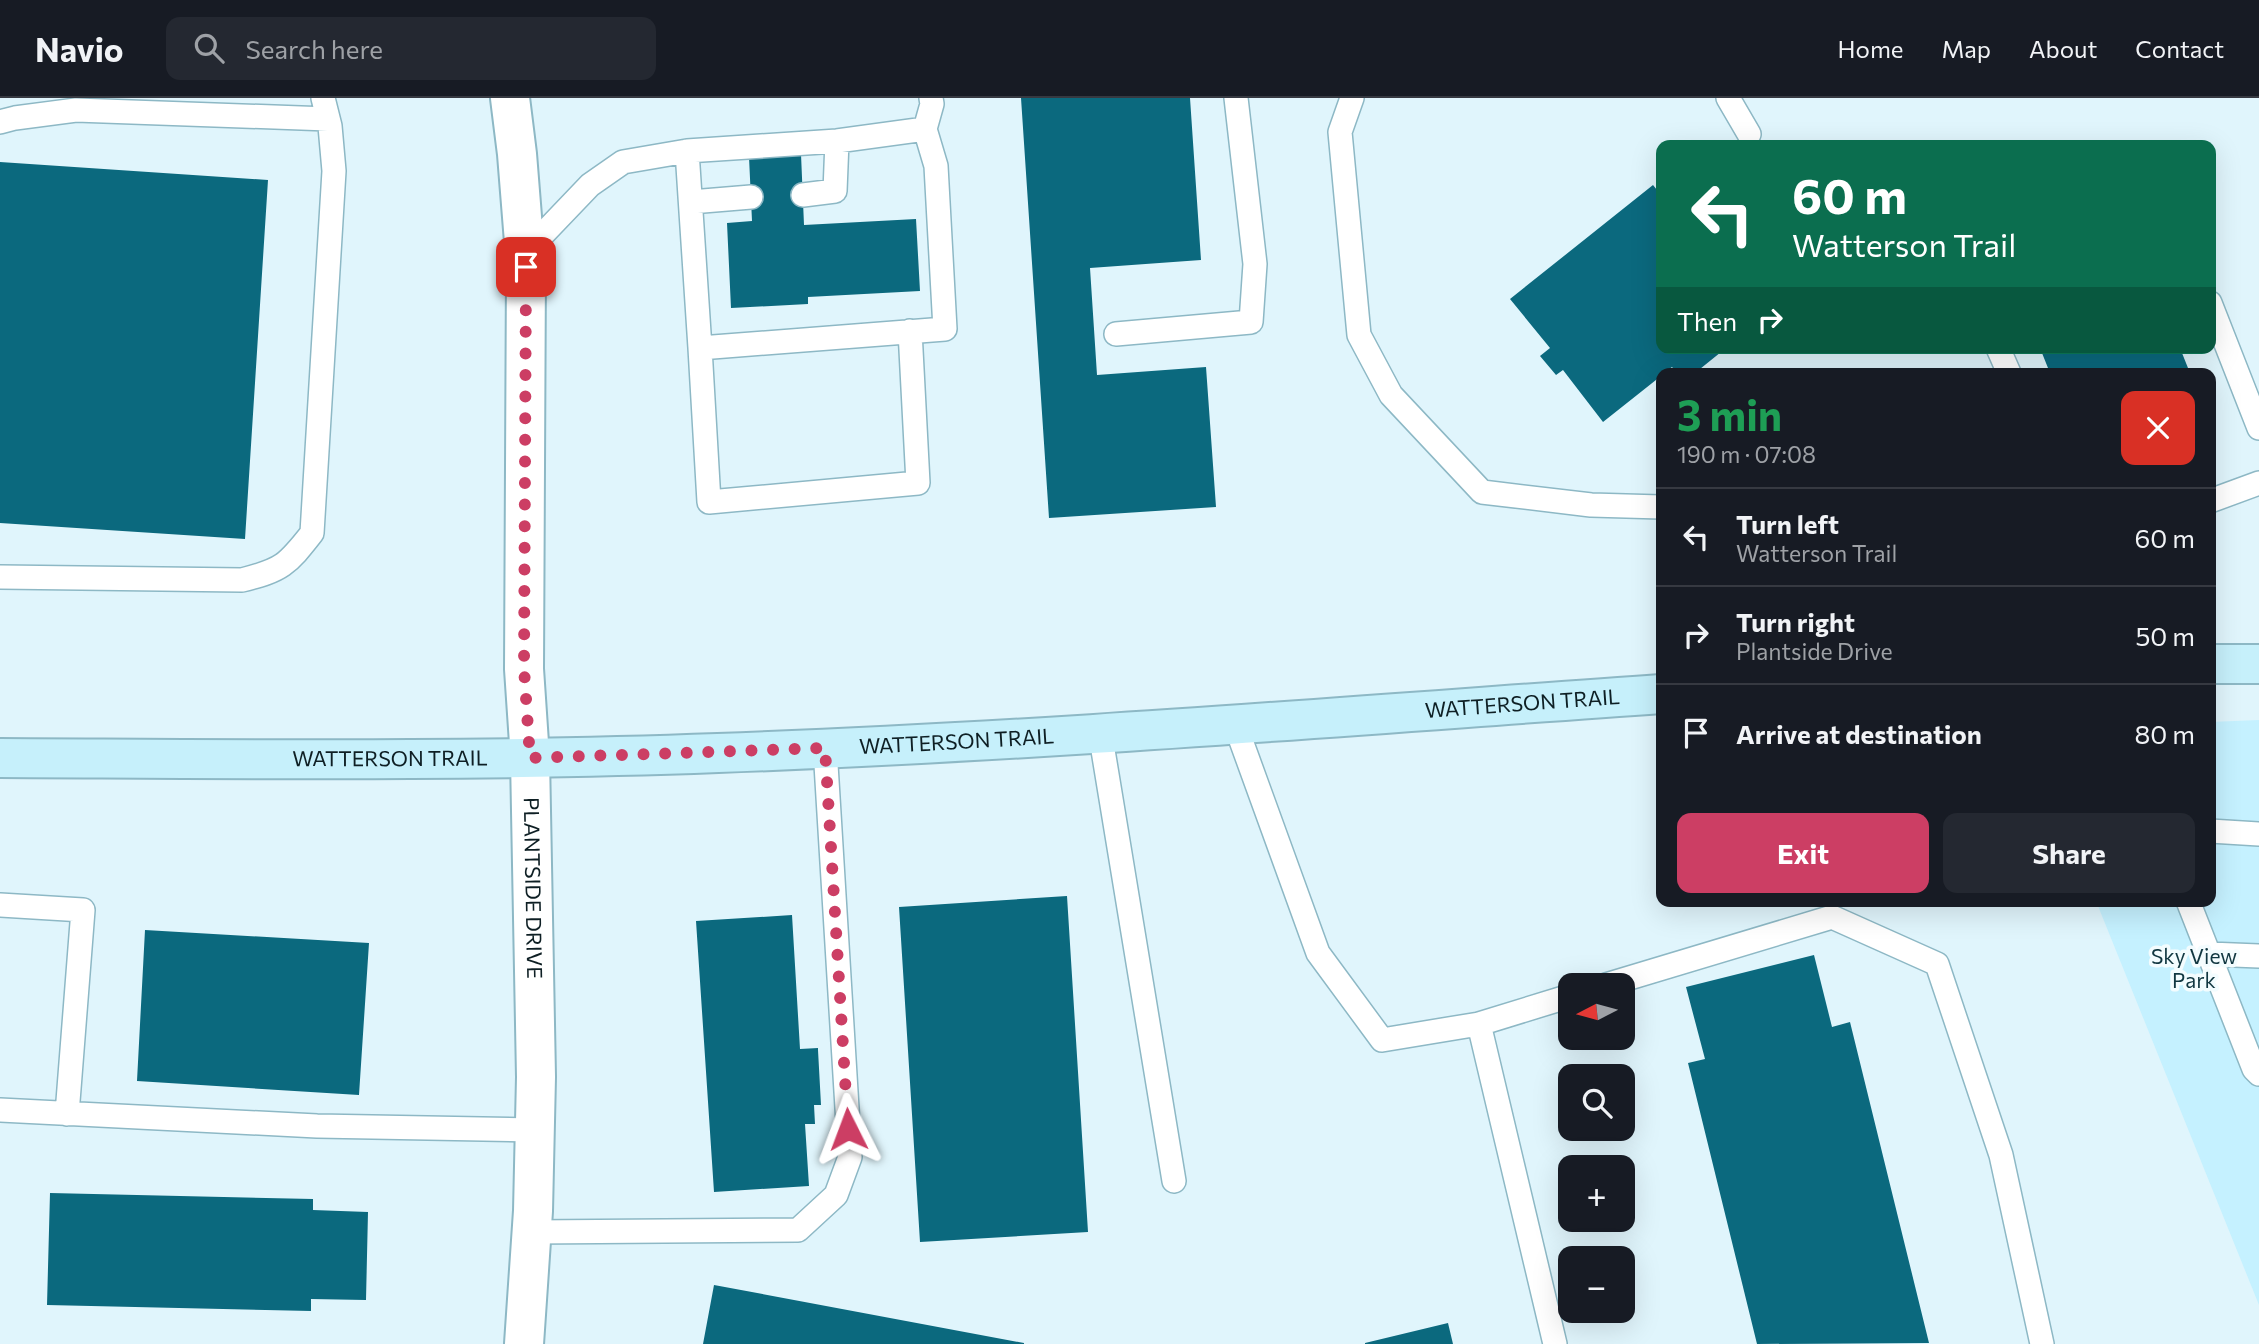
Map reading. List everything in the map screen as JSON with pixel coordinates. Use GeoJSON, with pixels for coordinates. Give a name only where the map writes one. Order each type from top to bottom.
{"type":"FeatureCollection","features":[{"type":"Feature","properties":{"kind":"main road"},"geometry":{"type":"LineString","coordinates":[[2216,664],[2259,664]]}},
{"type":"Feature","properties":{"kind":"main road","name":"WATTERSON TRAIL"},"geometry":{"type":"LineString","coordinates":[[0,758],[530,758],[825,748],[1235,724],[1656,694]]}},
{"type":"Feature","properties":{"kind":"street","name":"PLANTSIDE DRIVE"},"geometry":{"type":"LineString","coordinates":[[510,98],[524,254],[524,668],[530,758],[536,1077],[532,1233],[524,1344]]}},
{"type":"Feature","properties":{"kind":"lane"},"geometry":{"type":"LineString","coordinates":[[700,348],[945,328],[936,166],[925,129],[932,104],[931,98]]}},
{"type":"Feature","properties":{"kind":"lane"},"geometry":{"type":"LineString","coordinates":[[1116,334],[1251,322],[1255,264],[1236,98]]}},
{"type":"Feature","properties":{"kind":"lane"},"geometry":{"type":"LineString","coordinates":[[1352,98],[1340,132],[1359,335],[1391,395],[1482,492],[1591,505],[1656,507]]}},
{"type":"Feature","properties":{"kind":"lane"},"geometry":{"type":"LineString","coordinates":[[1728,98],[1749,134]]}},
{"type":"Feature","properties":{"kind":"lane"},"geometry":{"type":"LineString","coordinates":[[0,122],[76,110],[326,109],[334,171],[312,533],[294,556],[274,572],[242,580],[0,577]]}},
{"type":"Feature","properties":{"kind":"lane"},"geometry":{"type":"LineString","coordinates":[[524,254],[590,185],[624,162],[687,151],[837,141],[925,129]]}},
{"type":"Feature","properties":{"kind":"lane"},"geometry":{"type":"LineString","coordinates":[[803,195],[835,191],[837,141]]}},
{"type":"Feature","properties":{"kind":"lane"},"geometry":{"type":"LineString","coordinates":[[687,151],[709,502],[918,484],[910,331]]}},
{"type":"Feature","properties":{"kind":"lane"},"geometry":{"type":"LineString","coordinates":[[691,202],[751,197]]}},
{"type":"Feature","properties":{"kind":"lane"},"geometry":{"type":"LineString","coordinates":[[2216,318],[2259,428]]}},
{"type":"Feature","properties":{"kind":"lane"},"geometry":{"type":"LineString","coordinates":[[2216,498],[2259,483]]}},
{"type":"Feature","properties":{"kind":"lane"},"geometry":{"type":"LineString","coordinates":[[1235,724],[1318,953],[1382,1040],[1479,1024],[1558,1000]]}},
{"type":"Feature","properties":{"kind":"lane"},"geometry":{"type":"LineString","coordinates":[[1100,732],[1174,1181]]}},
{"type":"Feature","properties":{"kind":"lane"},"geometry":{"type":"LineString","coordinates":[[532,1233],[798,1230],[836,1195],[850,1157],[825,748]]}},
{"type":"Feature","properties":{"kind":"lane"},"geometry":{"type":"LineString","coordinates":[[2216,831],[2259,834]]}},
{"type":"Feature","properties":{"kind":"lane"},"geometry":{"type":"LineString","coordinates":[[0,905],[83,910],[68,1114]]}},
{"type":"Feature","properties":{"kind":"lane"},"geometry":{"type":"LineString","coordinates":[[2190,907],[2259,1074]]}},
{"type":"Feature","properties":{"kind":"lane"},"geometry":{"type":"LineString","coordinates":[[1635,976],[1832,917],[1937,964],[2001,1155],[2042,1344]]}},
{"type":"Feature","properties":{"kind":"lane"},"geometry":{"type":"LineString","coordinates":[[2209,954],[2259,956]]}},
{"type":"Feature","properties":{"kind":"lane"},"geometry":{"type":"LineString","coordinates":[[1479,1024],[1555,1344]]}},
{"type":"Feature","properties":{"kind":"lane"},"geometry":{"type":"LineString","coordinates":[[0,1110],[317,1126],[534,1130]]}},
{"type":"Feature","properties":{"kind":"shaded area"},"geometry":{"type":"Polygon","coordinates":[[[0,98],[2259,98],[2259,1344],[0,1344],[0,98]]]}},
{"type":"Feature","properties":{"kind":"green space","name":"Sky View Park"},"geometry":{"type":"Polygon","coordinates":[[[2259,720],[2259,1305],[2098,907],[2216,907],[2216,722],[2259,720]]]}},
{"type":"Feature","properties":{"kind":"building"},"geometry":{"type":"Polygon","coordinates":[[[1021,98],[1190,98],[1201,260],[1090,268],[1097,375],[1206,367],[1216,507],[1049,518],[1021,98]]]}},
{"type":"Feature","properties":{"kind":"building"},"geometry":{"type":"Polygon","coordinates":[[[801,154],[804,225],[916,219],[920,291],[808,297],[808,304],[731,308],[727,223],[752,221],[749,157],[801,154]]]}},
{"type":"Feature","properties":{"kind":"building"},"geometry":{"type":"Polygon","coordinates":[[[0,162],[268,180],[245,539],[0,523],[0,162]]]}},
{"type":"Feature","properties":{"kind":"building"},"geometry":{"type":"Polygon","coordinates":[[[1653,185],[1656,189],[1656,354],[1719,354],[1701,368],[1656,368],[1656,380],[1603,422],[1563,370],[1556,375],[1540,356],[1550,348],[1510,299],[1653,185]]]}},
{"type":"Feature","properties":{"kind":"building"},"geometry":{"type":"Polygon","coordinates":[[[2042,354],[2182,354],[2188,368],[2048,368],[2042,354]]]}},
{"type":"Feature","properties":{"kind":"building"},"geometry":{"type":"Polygon","coordinates":[[[1067,896],[1088,1232],[920,1242],[899,907],[1067,896]]]}},
{"type":"Feature","properties":{"kind":"building"},"geometry":{"type":"Polygon","coordinates":[[[792,915],[800,1049],[818,1048],[821,1105],[814,1105],[815,1124],[805,1124],[809,1186],[714,1192],[696,921],[792,915]]]}},
{"type":"Feature","properties":{"kind":"building"},"geometry":{"type":"Polygon","coordinates":[[[145,930],[369,943],[359,1095],[137,1081],[145,930]]]}},
{"type":"Feature","properties":{"kind":"building"},"geometry":{"type":"Polygon","coordinates":[[[1814,955],[1832,1027],[1850,1022],[1929,1343],[1757,1344],[1688,1063],[1705,1059],[1686,987],[1814,955]]]}},
{"type":"Feature","properties":{"kind":"building"},"geometry":{"type":"Polygon","coordinates":[[[50,1193],[313,1199],[313,1210],[368,1212],[366,1300],[311,1299],[311,1311],[47,1305],[50,1193]]]}},
{"type":"Feature","properties":{"kind":"building"},"geometry":{"type":"Polygon","coordinates":[[[714,1285],[1024,1343],[1024,1344],[703,1344],[714,1285]]]}},
{"type":"Feature","properties":{"kind":"building"},"geometry":{"type":"Polygon","coordinates":[[[1448,1323],[1453,1344],[1365,1344],[1365,1343],[1448,1323]]]}},
{"type":"Feature","properties":{"kind":"route"},"geometry":{"type":"LineString","coordinates":[[526,267],[524,668],[530,758],[825,748],[848,1129]]}}]}
